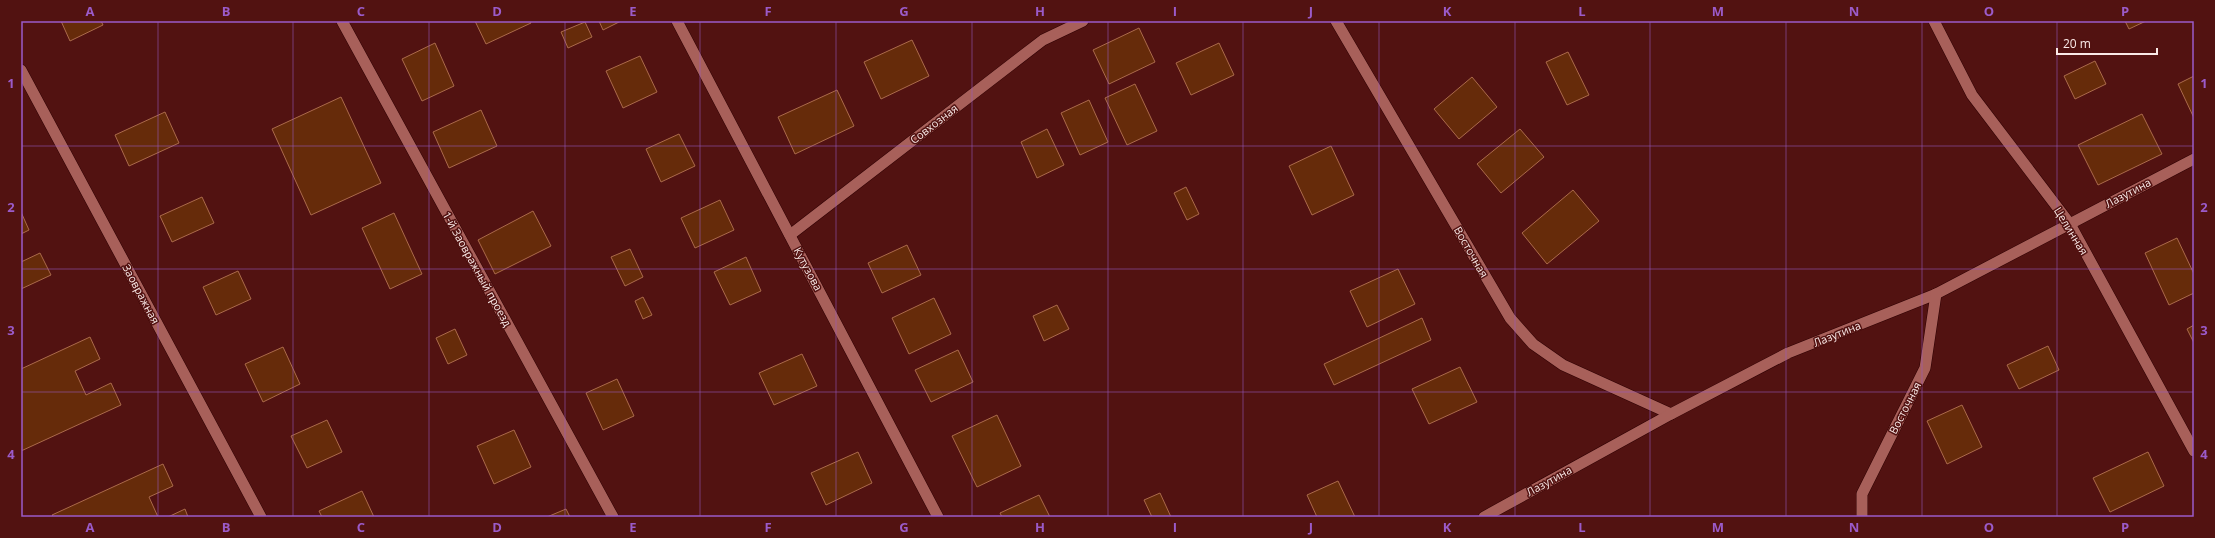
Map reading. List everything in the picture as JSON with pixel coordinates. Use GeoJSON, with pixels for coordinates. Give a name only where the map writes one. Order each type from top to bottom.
{"type":"FeatureCollection","features":[{"type":"Feature","properties":{"kind":"street","name":"1-й Заовражный проезд"},"geometry":{"type":"LineString","coordinates":[[342,21],[613,517]]}},
{"type":"Feature","properties":{"kind":"street","name":"Кутузова"},"geometry":{"type":"LineString","coordinates":[[677,21],[938,517]]}},
{"type":"Feature","properties":{"kind":"street","name":"Совхозная"},"geometry":{"type":"LineString","coordinates":[[790,235],[1043,40],[1083,21]]}},
{"type":"Feature","properties":{"kind":"street","name":"Восточная"},"geometry":{"type":"LineString","coordinates":[[1336,21],[1510,318],[1533,344],[1564,365],[1672,414]]}},
{"type":"Feature","properties":{"kind":"street","name":"Целинная"},"geometry":{"type":"LineString","coordinates":[[1934,21],[1972,95],[2070,224],[2194,452]]}},
{"type":"Feature","properties":{"kind":"street","name":"Заовражная"},"geometry":{"type":"LineString","coordinates":[[21,70],[261,517]]}},
{"type":"Feature","properties":{"kind":"street","name":"Лазутина"},"geometry":{"type":"LineString","coordinates":[[1484,517],[1672,414],[1788,353],[1936,294],[2194,159]]}},
{"type":"Feature","properties":{"kind":"street","name":"Восточная"},"geometry":{"type":"LineString","coordinates":[[1862,517],[1862,494],[1925,368],[1936,294]]}},
{"type":"Feature","properties":{"kind":"building"},"geometry":{"type":"Polygon","coordinates":[[[61,21],[101,21],[103,25],[70,41],[61,21]]]}},
{"type":"Feature","properties":{"kind":"building"},"geometry":{"type":"Polygon","coordinates":[[[475,21],[530,21],[531,23],[486,44],[475,21]]]}},
{"type":"Feature","properties":{"kind":"building"},"geometry":{"type":"Polygon","coordinates":[[[599,21],[621,21],[603,30],[599,21]]]}},
{"type":"Feature","properties":{"kind":"building"},"geometry":{"type":"Polygon","coordinates":[[[2125,21],[2146,21],[2129,29],[2125,21]]]}},
{"type":"Feature","properties":{"kind":"building"},"geometry":{"type":"Polygon","coordinates":[[[585,22],[592,37],[568,48],[561,32],[585,22]]]}},
{"type":"Feature","properties":{"kind":"building"},"geometry":{"type":"Polygon","coordinates":[[[1139,28],[1155,62],[1109,84],[1093,50],[1139,28]]]}},
{"type":"Feature","properties":{"kind":"building"},"geometry":{"type":"Polygon","coordinates":[[[912,40],[929,76],[881,99],[864,62],[912,40]]]}},
{"type":"Feature","properties":{"kind":"building"},"geometry":{"type":"Polygon","coordinates":[[[435,43],[454,86],[422,101],[402,59],[435,43]]]}},
{"type":"Feature","properties":{"kind":"building"},"geometry":{"type":"Polygon","coordinates":[[[1219,43],[1234,75],[1191,95],[1176,63],[1219,43]]]}},
{"type":"Feature","properties":{"kind":"building"},"geometry":{"type":"Polygon","coordinates":[[[1568,52],[1589,95],[1567,105],[1546,62],[1568,52]]]}},
{"type":"Feature","properties":{"kind":"building"},"geometry":{"type":"Polygon","coordinates":[[[640,56],[657,92],[623,108],[606,71],[640,56]]]}},
{"type":"Feature","properties":{"kind":"building"},"geometry":{"type":"Polygon","coordinates":[[[2095,61],[2106,84],[2075,99],[2064,76],[2095,61]]]}},
{"type":"Feature","properties":{"kind":"building"},"geometry":{"type":"Polygon","coordinates":[[[2194,76],[2194,118],[2178,84],[2194,76]]]}},
{"type":"Feature","properties":{"kind":"building"},"geometry":{"type":"Polygon","coordinates":[[[1472,77],[1497,107],[1459,139],[1434,109],[1472,77]]]}},
{"type":"Feature","properties":{"kind":"building"},"geometry":{"type":"Polygon","coordinates":[[[1135,84],[1157,131],[1127,145],[1105,98],[1135,84]]]}},
{"type":"Feature","properties":{"kind":"building"},"geometry":{"type":"Polygon","coordinates":[[[837,90],[854,126],[795,154],[778,117],[837,90]]]}},
{"type":"Feature","properties":{"kind":"building"},"geometry":{"type":"Polygon","coordinates":[[[341,97],[381,183],[311,215],[272,129],[341,97]]]}},
{"type":"Feature","properties":{"kind":"building"},"geometry":{"type":"Polygon","coordinates":[[[1089,100],[1108,142],[1080,155],[1061,113],[1089,100]]]}},
{"type":"Feature","properties":{"kind":"building"},"geometry":{"type":"Polygon","coordinates":[[[481,110],[497,146],[449,168],[433,132],[481,110]]]}},
{"type":"Feature","properties":{"kind":"building"},"geometry":{"type":"Polygon","coordinates":[[[165,112],[179,143],[129,166],[115,135],[165,112]]]}},
{"type":"Feature","properties":{"kind":"building"},"geometry":{"type":"Polygon","coordinates":[[[2142,114],[2162,154],[2098,185],[2078,145],[2142,114]]]}},
{"type":"Feature","properties":{"kind":"building"},"geometry":{"type":"Polygon","coordinates":[[[1047,129],[1064,165],[1037,178],[1021,142],[1047,129]]]}},
{"type":"Feature","properties":{"kind":"building"},"geometry":{"type":"Polygon","coordinates":[[[1520,129],[1544,157],[1501,193],[1477,164],[1520,129]]]}},
{"type":"Feature","properties":{"kind":"building"},"geometry":{"type":"Polygon","coordinates":[[[679,134],[695,166],[661,182],[646,149],[679,134]]]}},
{"type":"Feature","properties":{"kind":"building"},"geometry":{"type":"Polygon","coordinates":[[[1331,146],[1354,195],[1312,215],[1289,166],[1331,146]]]}},
{"type":"Feature","properties":{"kind":"building"},"geometry":{"type":"Polygon","coordinates":[[[1186,187],[1199,214],[1187,220],[1174,193],[1186,187]]]}},
{"type":"Feature","properties":{"kind":"building"},"geometry":{"type":"Polygon","coordinates":[[[1573,190],[1599,221],[1547,264],[1522,233],[1573,190]]]}},
{"type":"Feature","properties":{"kind":"building"},"geometry":{"type":"Polygon","coordinates":[[[202,197],[214,223],[172,242],[160,216],[202,197]]]}},
{"type":"Feature","properties":{"kind":"building"},"geometry":{"type":"Polygon","coordinates":[[[720,200],[734,230],[695,248],[681,218],[720,200]]]}},
{"type":"Feature","properties":{"kind":"building"},"geometry":{"type":"Polygon","coordinates":[[[533,211],[551,246],[495,274],[478,240],[533,211]]]}},
{"type":"Feature","properties":{"kind":"building"},"geometry":{"type":"Polygon","coordinates":[[[21,212],[29,230],[21,234],[21,212]]]}},
{"type":"Feature","properties":{"kind":"building"},"geometry":{"type":"Polygon","coordinates":[[[394,213],[422,274],[390,289],[362,228],[394,213]]]}},
{"type":"Feature","properties":{"kind":"building"},"geometry":{"type":"Polygon","coordinates":[[[2177,238],[2194,274],[2194,293],[2169,305],[2145,253],[2177,238]]]}},
{"type":"Feature","properties":{"kind":"building"},"geometry":{"type":"Polygon","coordinates":[[[907,245],[921,275],[882,293],[868,263],[907,245]]]}},
{"type":"Feature","properties":{"kind":"building"},"geometry":{"type":"Polygon","coordinates":[[[630,249],[643,277],[625,286],[611,257],[630,249]]]}},
{"type":"Feature","properties":{"kind":"building"},"geometry":{"type":"Polygon","coordinates":[[[40,253],[51,275],[21,289],[21,262],[40,253]]]}},
{"type":"Feature","properties":{"kind":"building"},"geometry":{"type":"Polygon","coordinates":[[[746,257],[761,291],[730,305],[714,272],[746,257]]]}},
{"type":"Feature","properties":{"kind":"building"},"geometry":{"type":"Polygon","coordinates":[[[1398,269],[1415,304],[1367,327],[1350,291],[1398,269]]]}},
{"type":"Feature","properties":{"kind":"building"},"geometry":{"type":"Polygon","coordinates":[[[238,271],[251,299],[216,315],[203,287],[238,271]]]}},
{"type":"Feature","properties":{"kind":"building"},"geometry":{"type":"Polygon","coordinates":[[[643,297],[652,315],[643,319],[635,301],[643,297]]]}},
{"type":"Feature","properties":{"kind":"building"},"geometry":{"type":"Polygon","coordinates":[[[934,298],[951,334],[909,354],[892,318],[934,298]]]}},
{"type":"Feature","properties":{"kind":"building"},"geometry":{"type":"Polygon","coordinates":[[[1057,305],[1069,329],[1044,341],[1033,316],[1057,305]]]}},
{"type":"Feature","properties":{"kind":"building"},"geometry":{"type":"Polygon","coordinates":[[[1422,318],[1431,340],[1334,385],[1324,364],[1422,318]]]}},
{"type":"Feature","properties":{"kind":"building"},"geometry":{"type":"Polygon","coordinates":[[[2194,325],[2194,343],[2187,329],[2194,325]]]}},
{"type":"Feature","properties":{"kind":"building"},"geometry":{"type":"Polygon","coordinates":[[[455,329],[467,355],[448,364],[436,338],[455,329]]]}},
{"type":"Feature","properties":{"kind":"building"},"geometry":{"type":"Polygon","coordinates":[[[90,337],[100,359],[75,371],[86,395],[111,383],[121,405],[21,451],[21,369],[90,337]]]}},
{"type":"Feature","properties":{"kind":"building"},"geometry":{"type":"Polygon","coordinates":[[[2048,346],[2059,370],[2019,389],[2007,365],[2048,346]]]}},
{"type":"Feature","properties":{"kind":"building"},"geometry":{"type":"Polygon","coordinates":[[[283,347],[300,384],[263,402],[245,364],[283,347]]]}},
{"type":"Feature","properties":{"kind":"building"},"geometry":{"type":"Polygon","coordinates":[[[958,350],[973,382],[931,402],[915,370],[958,350]]]}},
{"type":"Feature","properties":{"kind":"building"},"geometry":{"type":"Polygon","coordinates":[[[802,354],[817,386],[774,405],[759,373],[802,354]]]}},
{"type":"Feature","properties":{"kind":"building"},"geometry":{"type":"Polygon","coordinates":[[[1460,367],[1477,402],[1429,424],[1412,389],[1460,367]]]}},
{"type":"Feature","properties":{"kind":"building"},"geometry":{"type":"Polygon","coordinates":[[[617,379],[634,416],[603,430],[586,393],[617,379]]]}},
{"type":"Feature","properties":{"kind":"building"},"geometry":{"type":"Polygon","coordinates":[[[1962,405],[1982,447],[1947,464],[1927,421],[1962,405]]]}},
{"type":"Feature","properties":{"kind":"building"},"geometry":{"type":"Polygon","coordinates":[[[997,415],[1021,466],[977,487],[952,436],[997,415]]]}},
{"type":"Feature","properties":{"kind":"building"},"geometry":{"type":"Polygon","coordinates":[[[327,420],[342,452],[307,468],[291,436],[327,420]]]}},
{"type":"Feature","properties":{"kind":"building"},"geometry":{"type":"Polygon","coordinates":[[[514,430],[531,467],[494,484],[477,446],[514,430]]]}},
{"type":"Feature","properties":{"kind":"building"},"geometry":{"type":"Polygon","coordinates":[[[858,452],[872,483],[826,505],[811,473],[858,452]]]}},
{"type":"Feature","properties":{"kind":"building"},"geometry":{"type":"Polygon","coordinates":[[[2148,452],[2164,486],[2110,512],[2093,478],[2148,452]]]}},
{"type":"Feature","properties":{"kind":"building"},"geometry":{"type":"Polygon","coordinates":[[[163,464],[173,486],[149,497],[158,517],[54,517],[52,515],[163,464]]]}},
{"type":"Feature","properties":{"kind":"building"},"geometry":{"type":"Polygon","coordinates":[[[1338,481],[1355,517],[1317,517],[1307,495],[1338,481]]]}},
{"type":"Feature","properties":{"kind":"building"},"geometry":{"type":"Polygon","coordinates":[[[362,491],[374,517],[322,517],[319,511],[362,491]]]}},
{"type":"Feature","properties":{"kind":"building"},"geometry":{"type":"Polygon","coordinates":[[[1160,493],[1171,517],[1152,517],[1144,500],[1160,493]]]}},
{"type":"Feature","properties":{"kind":"building"},"geometry":{"type":"Polygon","coordinates":[[[1039,495],[1050,517],[1002,517],[1000,513],[1039,495]]]}},
{"type":"Feature","properties":{"kind":"building"},"geometry":{"type":"Polygon","coordinates":[[[185,509],[188,517],[168,517],[185,509]]]}},
{"type":"Feature","properties":{"kind":"building"},"geometry":{"type":"Polygon","coordinates":[[[566,509],[570,517],[547,517],[566,509]]]}}]}
